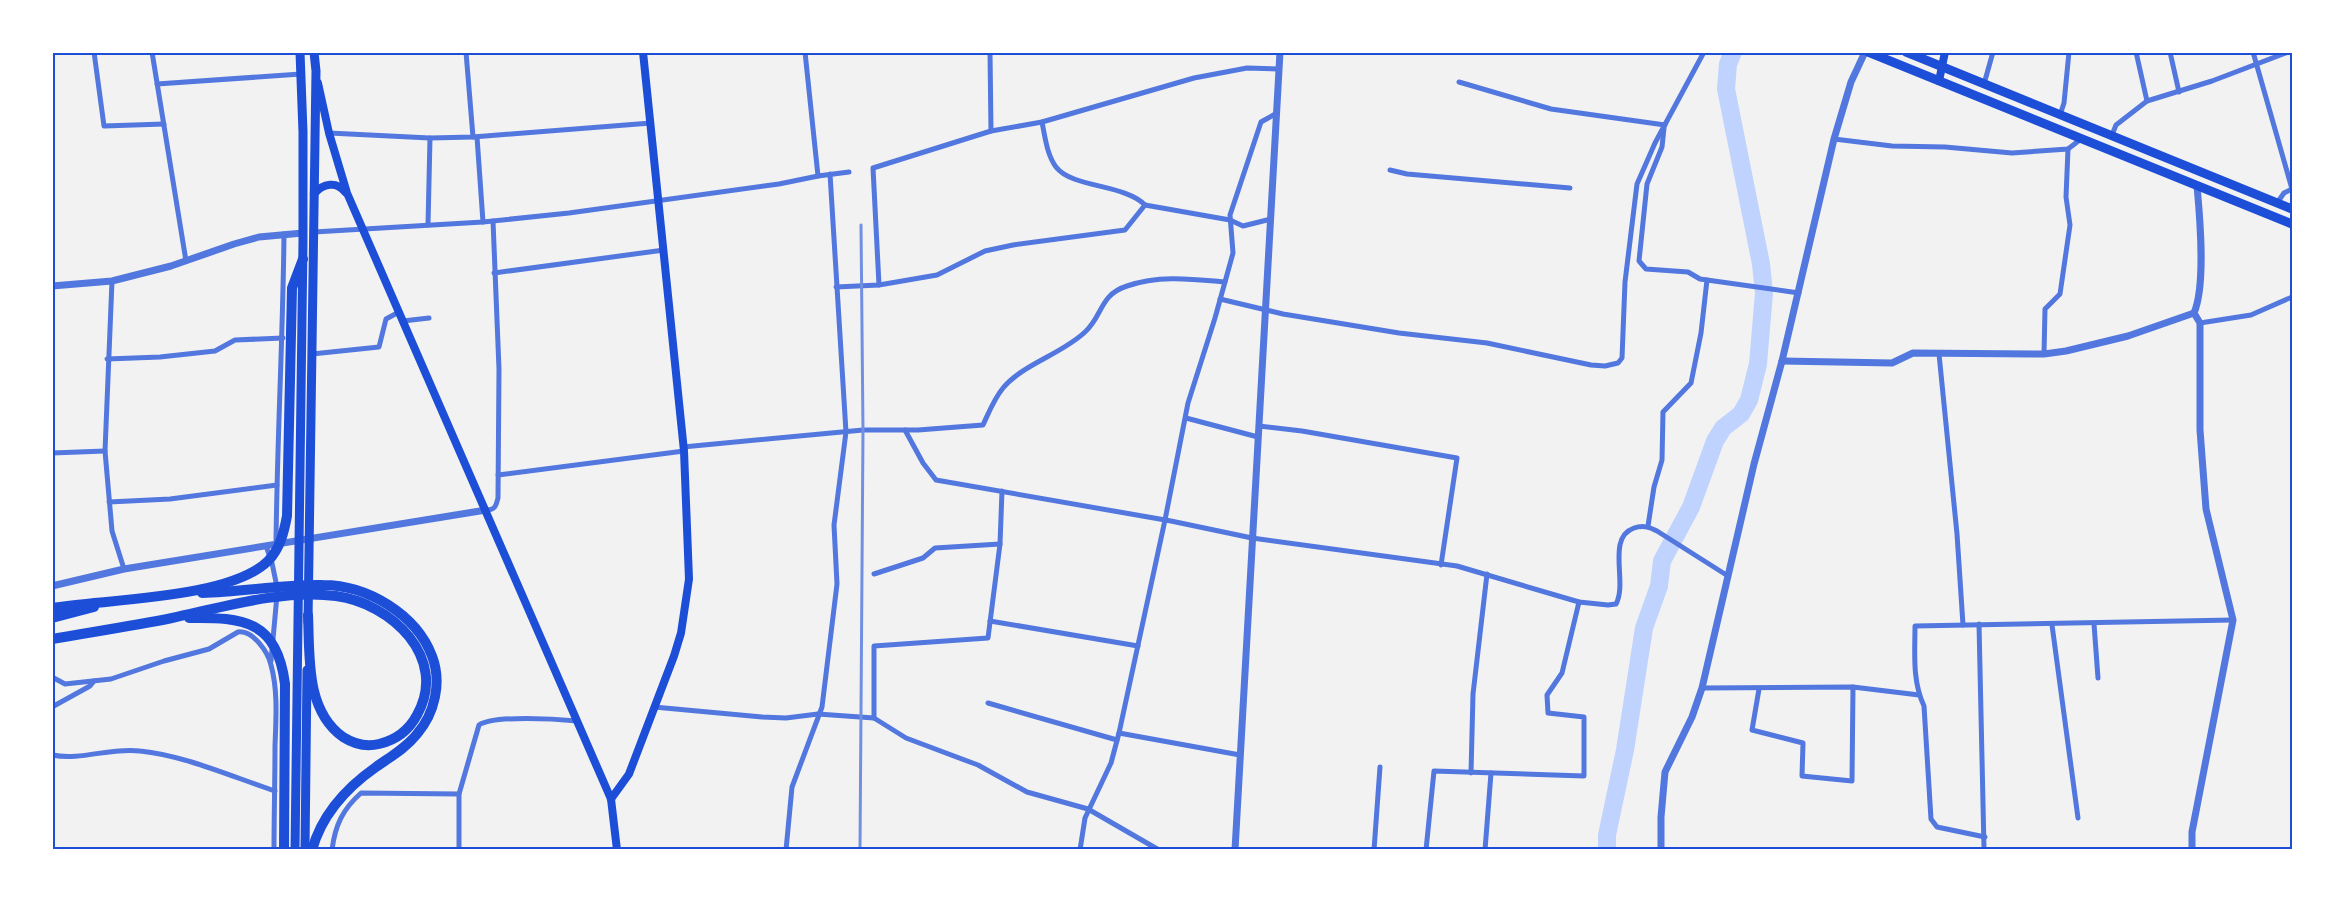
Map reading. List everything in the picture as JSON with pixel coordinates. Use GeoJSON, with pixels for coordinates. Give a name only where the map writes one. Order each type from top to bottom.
{"type":"FeatureCollection","features":[{"type":"Feature","properties":{"kind":"highway"},"geometry":{"type":"LineString","coordinates":[[174,594],[217,585],[250,573],[268,560],[280,542],[287,516],[288,497],[292,288],[303,259]]}},
{"type":"Feature","properties":{"kind":"highway"},"geometry":{"type":"LineString","coordinates":[[52,608],[98,601],[174,594],[324,585],[348,588],[373,597],[397,611],[415,629],[426,653],[426,692],[422,707],[412,724],[400,735],[387,742],[367,745],[349,740],[328,723],[315,696],[311,673],[308,615]]}},
{"type":"Feature","properties":{"kind":"highway"},"geometry":{"type":"LineString","coordinates":[[53,640],[171,618],[222,606],[310,594],[336,596],[359,601],[390,618],[409,634],[436,666],[434,702],[424,725],[407,744],[348,788],[323,823],[312,850]]}},
{"type":"Feature","properties":{"kind":"highway"},"geometry":{"type":"LineString","coordinates":[[52,618],[134,599]]}},
{"type":"Feature","properties":{"kind":"highway"},"geometry":{"type":"LineString","coordinates":[[171,618],[228,617],[240,620],[250,624],[267,637],[274,647],[284,670],[284,850]]}},
{"type":"Feature","properties":{"kind":"main road"},"geometry":{"type":"LineString","coordinates":[[295,850],[303,259],[300,52]]}},
{"type":"Feature","properties":{"kind":"main road"},"geometry":{"type":"LineString","coordinates":[[314,52],[329,133],[347,194],[611,800],[617,850]]}},
{"type":"Feature","properties":{"kind":"main road"},"geometry":{"type":"LineString","coordinates":[[611,800],[629,774],[681,633],[688,586],[689,538],[684,449],[643,52]]}},
{"type":"Feature","properties":{"kind":"main road"},"geometry":{"type":"LineString","coordinates":[[1866,52],[2292,224]]}},
{"type":"Feature","properties":{"kind":"main road"},"geometry":{"type":"LineString","coordinates":[[1906,52],[2292,209]]}},
{"type":"Feature","properties":{"kind":"main road"},"geometry":{"type":"LineString","coordinates":[[1939,81],[1945,52]]}},
{"type":"Feature","properties":{"kind":"main road"},"geometry":{"type":"LineString","coordinates":[[305,850],[316,71]]}},
{"type":"Feature","properties":{"kind":"main road"},"geometry":{"type":"LineString","coordinates":[[314,194],[322,187],[333,184],[341,186],[347,194]]}},
{"type":"Feature","properties":{"kind":"street"},"geometry":{"type":"LineString","coordinates":[[94,52],[104,126],[164,124]]}},
{"type":"Feature","properties":{"kind":"street"},"geometry":{"type":"LineString","coordinates":[[152,52],[186,261]]}},
{"type":"Feature","properties":{"kind":"street"},"geometry":{"type":"LineString","coordinates":[[466,52],[484,222]]}},
{"type":"Feature","properties":{"kind":"street"},"geometry":{"type":"LineString","coordinates":[[805,52],[818,176]]}},
{"type":"Feature","properties":{"kind":"street"},"geometry":{"type":"LineString","coordinates":[[990,52],[991,131]]}},
{"type":"Feature","properties":{"kind":"street"},"geometry":{"type":"LineString","coordinates":[[1235,850],[1280,52]]}},
{"type":"Feature","properties":{"kind":"street"},"geometry":{"type":"LineString","coordinates":[[1220,299],[1266,310],[1399,333],[1487,344],[1590,365],[1605,366],[1618,363],[1622,358],[1625,282],[1637,184],[1665,125],[1704,52]]}},
{"type":"Feature","properties":{"kind":"street"},"geometry":{"type":"LineString","coordinates":[[1661,850],[1661,818],[1665,772],[1692,717],[1702,688],[1754,464],[1782,361],[1834,139],[1851,82],[1866,52]]}},
{"type":"Feature","properties":{"kind":"street"},"geometry":{"type":"LineString","coordinates":[[1984,84],[1994,52]]}},
{"type":"Feature","properties":{"kind":"street"},"geometry":{"type":"LineString","coordinates":[[2060,115],[2064,102],[2069,52]]}},
{"type":"Feature","properties":{"kind":"street"},"geometry":{"type":"LineString","coordinates":[[2136,52],[2147,101]]}},
{"type":"Feature","properties":{"kind":"street"},"geometry":{"type":"LineString","coordinates":[[2170,52],[2179,92]]}},
{"type":"Feature","properties":{"kind":"street"},"geometry":{"type":"LineString","coordinates":[[2253,52],[2292,189],[2284,193],[2277,203]]}},
{"type":"Feature","properties":{"kind":"street"},"geometry":{"type":"LineString","coordinates":[[2112,135],[2116,125],[2147,101],[2179,92],[2288,52]]}},
{"type":"Feature","properties":{"kind":"street"},"geometry":{"type":"LineString","coordinates":[[878,285],[874,168],[991,131],[1042,122],[1194,78],[1247,68],[1279,69]]}},
{"type":"Feature","properties":{"kind":"street"},"geometry":{"type":"LineString","coordinates":[[157,84],[301,74]]}},
{"type":"Feature","properties":{"kind":"street"},"geometry":{"type":"LineString","coordinates":[[1459,82],[1551,108],[1665,125]]}},
{"type":"Feature","properties":{"kind":"street"},"geometry":{"type":"LineString","coordinates":[[1080,850],[1088,809],[1111,763],[1119,733],[1165,520],[1190,392],[1233,253],[1230,220],[1261,122],[1277,113]]}},
{"type":"Feature","properties":{"kind":"street"},"geometry":{"type":"LineString","coordinates":[[329,133],[430,138],[475,137],[651,122]]}},
{"type":"Feature","properties":{"kind":"street"},"geometry":{"type":"LineString","coordinates":[[1042,122],[1051,157],[1061,172],[1092,185],[1127,193],[1140,199],[1145,204],[1230,220],[1243,226],[1271,219]]}},
{"type":"Feature","properties":{"kind":"street"},"geometry":{"type":"LineString","coordinates":[[1665,125],[1662,147],[1647,184],[1639,261],[1646,268],[1688,272],[1700,279],[1798,293]]}},
{"type":"Feature","properties":{"kind":"street"},"geometry":{"type":"LineString","coordinates":[[428,225],[430,138]]}},
{"type":"Feature","properties":{"kind":"street"},"geometry":{"type":"LineString","coordinates":[[1834,139],[1892,146],[1945,147],[2012,153],[2068,149],[2082,138]]}},
{"type":"Feature","properties":{"kind":"street"},"geometry":{"type":"LineString","coordinates":[[2044,354],[2044,309],[2060,294],[2070,225],[2066,197],[2068,149]]}},
{"type":"Feature","properties":{"kind":"street"},"geometry":{"type":"LineString","coordinates":[[1390,170],[1407,174],[1570,188]]}},
{"type":"Feature","properties":{"kind":"street"},"geometry":{"type":"LineString","coordinates":[[314,232],[484,222],[569,213],[658,199],[779,184],[849,172]]}},
{"type":"Feature","properties":{"kind":"street"},"geometry":{"type":"LineString","coordinates":[[786,850],[792,787],[822,707],[837,584],[834,525],[846,432],[830,174]]}},
{"type":"Feature","properties":{"kind":"street"},"geometry":{"type":"LineString","coordinates":[[2192,850],[2192,832],[2233,620],[2206,509],[2200,430],[2200,324],[2194,313],[2199,297],[2201,279],[2198,186]]}},
{"type":"Feature","properties":{"kind":"street"},"geometry":{"type":"LineString","coordinates":[[836,287],[878,285],[937,276],[985,251],[1014,245],[1125,230],[1145,204]]}},
{"type":"Feature","properties":{"kind":"street"},"geometry":{"type":"LineString","coordinates":[[52,586],[124,569],[492,510],[496,506],[498,475],[499,369],[493,221]]}},
{"type":"Feature","properties":{"kind":"street"},"geometry":{"type":"LineString","coordinates":[[52,286],[112,281],[148,273],[234,244],[284,234],[303,233]]}},
{"type":"Feature","properties":{"kind":"street"},"geometry":{"type":"LineString","coordinates":[[276,544],[283,338],[284,234]]}},
{"type":"Feature","properties":{"kind":"street"},"geometry":{"type":"LineString","coordinates":[[494,273],[664,250]]}},
{"type":"Feature","properties":{"kind":"street"},"geometry":{"type":"LineString","coordinates":[[498,475],[684,449],[846,432],[983,425],[1003,388],[1012,379],[1079,338],[1094,322],[1106,298],[1114,291],[1128,285],[1168,277],[1225,282]]}},
{"type":"Feature","properties":{"kind":"street"},"geometry":{"type":"LineString","coordinates":[[1648,526],[1654,487],[1662,460],[1663,412],[1671,401],[1691,382],[1701,332],[1707,280]]}},
{"type":"Feature","properties":{"kind":"street"},"geometry":{"type":"LineString","coordinates":[[112,281],[105,451],[112,531],[124,569]]}},
{"type":"Feature","properties":{"kind":"street"},"geometry":{"type":"LineString","coordinates":[[2200,324],[2251,315],[2292,298]]}},
{"type":"Feature","properties":{"kind":"street"},"geometry":{"type":"LineString","coordinates":[[312,354],[379,347],[386,319],[399,312]]}},
{"type":"Feature","properties":{"kind":"street"},"geometry":{"type":"LineString","coordinates":[[1782,361],[1892,363],[1912,353],[2044,354],[2066,351],[2128,336],[2194,313]]}},
{"type":"Feature","properties":{"kind":"street"},"geometry":{"type":"LineString","coordinates":[[403,320],[429,318]]}},
{"type":"Feature","properties":{"kind":"street"},"geometry":{"type":"LineString","coordinates":[[108,359],[160,357],[215,351],[236,340],[283,338]]}},
{"type":"Feature","properties":{"kind":"street"},"geometry":{"type":"LineString","coordinates":[[1939,354],[1957,534],[1963,625]]}},
{"type":"Feature","properties":{"kind":"street"},"geometry":{"type":"LineString","coordinates":[[1186,418],[1258,437]]}},
{"type":"Feature","properties":{"kind":"street"},"geometry":{"type":"LineString","coordinates":[[1259,426],[1302,431],[1458,458],[1442,565]]}},
{"type":"Feature","properties":{"kind":"street"},"geometry":{"type":"LineString","coordinates":[[905,430],[923,463],[936,480],[1165,520],[1252,538],[1457,566],[1487,574],[1532,590],[1579,602],[1608,606],[1616,604],[1620,593],[1621,581],[1619,546],[1621,540],[1624,535],[1633,529],[1648,526],[1728,576]]}},
{"type":"Feature","properties":{"kind":"street"},"geometry":{"type":"LineString","coordinates":[[52,453],[105,451]]}},
{"type":"Feature","properties":{"kind":"street"},"geometry":{"type":"LineString","coordinates":[[109,502],[170,499],[277,484]]}},
{"type":"Feature","properties":{"kind":"street"},"geometry":{"type":"LineString","coordinates":[[874,718],[874,646],[988,638],[1000,544],[1002,491]]}},
{"type":"Feature","properties":{"kind":"street"},"geometry":{"type":"LineString","coordinates":[[874,574],[923,558],[935,548],[1000,544]]}},
{"type":"Feature","properties":{"kind":"street"},"geometry":{"type":"LineString","coordinates":[[266,546],[272,563],[278,595],[271,663],[276,713],[274,850]]}},
{"type":"Feature","properties":{"kind":"street"},"geometry":{"type":"LineString","coordinates":[[1471,773],[1472,694],[1487,574]]}},
{"type":"Feature","properties":{"kind":"street"},"geometry":{"type":"LineString","coordinates":[[1426,850],[1434,771],[1584,776],[1584,717],[1548,713],[1547,707],[1547,695],[1562,673],[1579,602]]}},
{"type":"Feature","properties":{"kind":"street"},"geometry":{"type":"LineString","coordinates":[[1985,837],[1937,827],[1931,820],[1924,706],[1919,695],[1915,666],[1914,626],[1979,624],[2052,625],[2233,620]]}},
{"type":"Feature","properties":{"kind":"street"},"geometry":{"type":"LineString","coordinates":[[990,621],[1138,646]]}},
{"type":"Feature","properties":{"kind":"street"},"geometry":{"type":"LineString","coordinates":[[1979,624],[1984,848]]}},
{"type":"Feature","properties":{"kind":"street"},"geometry":{"type":"LineString","coordinates":[[2094,624],[2098,678]]}},
{"type":"Feature","properties":{"kind":"street"},"geometry":{"type":"LineString","coordinates":[[2052,625],[2078,818]]}},
{"type":"Feature","properties":{"kind":"street"},"geometry":{"type":"LineString","coordinates":[[52,677],[65,684],[110,680],[164,661],[202,652],[241,632],[258,642],[271,663]]}},
{"type":"Feature","properties":{"kind":"street"},"geometry":{"type":"LineString","coordinates":[[52,707],[90,686],[94,681]]}},
{"type":"Feature","properties":{"kind":"street"},"geometry":{"type":"LineString","coordinates":[[1702,688],[1853,687],[1919,695]]}},
{"type":"Feature","properties":{"kind":"street"},"geometry":{"type":"LineString","coordinates":[[1759,688],[1752,730],[1803,743],[1802,776],[1852,781],[1853,687]]}},
{"type":"Feature","properties":{"kind":"street"},"geometry":{"type":"LineString","coordinates":[[988,703],[1117,740]]}},
{"type":"Feature","properties":{"kind":"street"},"geometry":{"type":"LineString","coordinates":[[654,707],[762,717],[786,718],[818,714],[874,718],[906,738],[978,765],[1027,792],[1088,809],[1159,850]]}},
{"type":"Feature","properties":{"kind":"street"},"geometry":{"type":"LineString","coordinates":[[459,850],[459,794],[481,724],[497,721],[539,719],[577,720]]}},
{"type":"Feature","properties":{"kind":"street"},"geometry":{"type":"LineString","coordinates":[[1119,733],[1240,755]]}},
{"type":"Feature","properties":{"kind":"street"},"geometry":{"type":"LineString","coordinates":[[52,755],[86,757],[138,750],[167,756],[275,791]]}},
{"type":"Feature","properties":{"kind":"street"},"geometry":{"type":"LineString","coordinates":[[1374,850],[1380,767]]}},
{"type":"Feature","properties":{"kind":"street"},"geometry":{"type":"LineString","coordinates":[[1485,850],[1491,774]]}},
{"type":"Feature","properties":{"kind":"street"},"geometry":{"type":"LineString","coordinates":[[332,850],[339,819],[350,802],[361,793],[459,794]]}},
{"type":"Feature","properties":{"kind":"waterway"},"geometry":{"type":"LineString","coordinates":[[1607,850],[1607,835],[1625,750],[1644,628],[1659,586],[1662,561],[1691,507],[1715,441],[1723,428],[1741,414],[1749,400],[1758,364],[1764,293],[1761,264],[1726,89],[1728,64],[1733,52]]}},
{"type":"Feature","properties":{"kind":"railway"},"geometry":{"type":"LineString","coordinates":[[860,850],[863,430],[861,225]]}}]}
